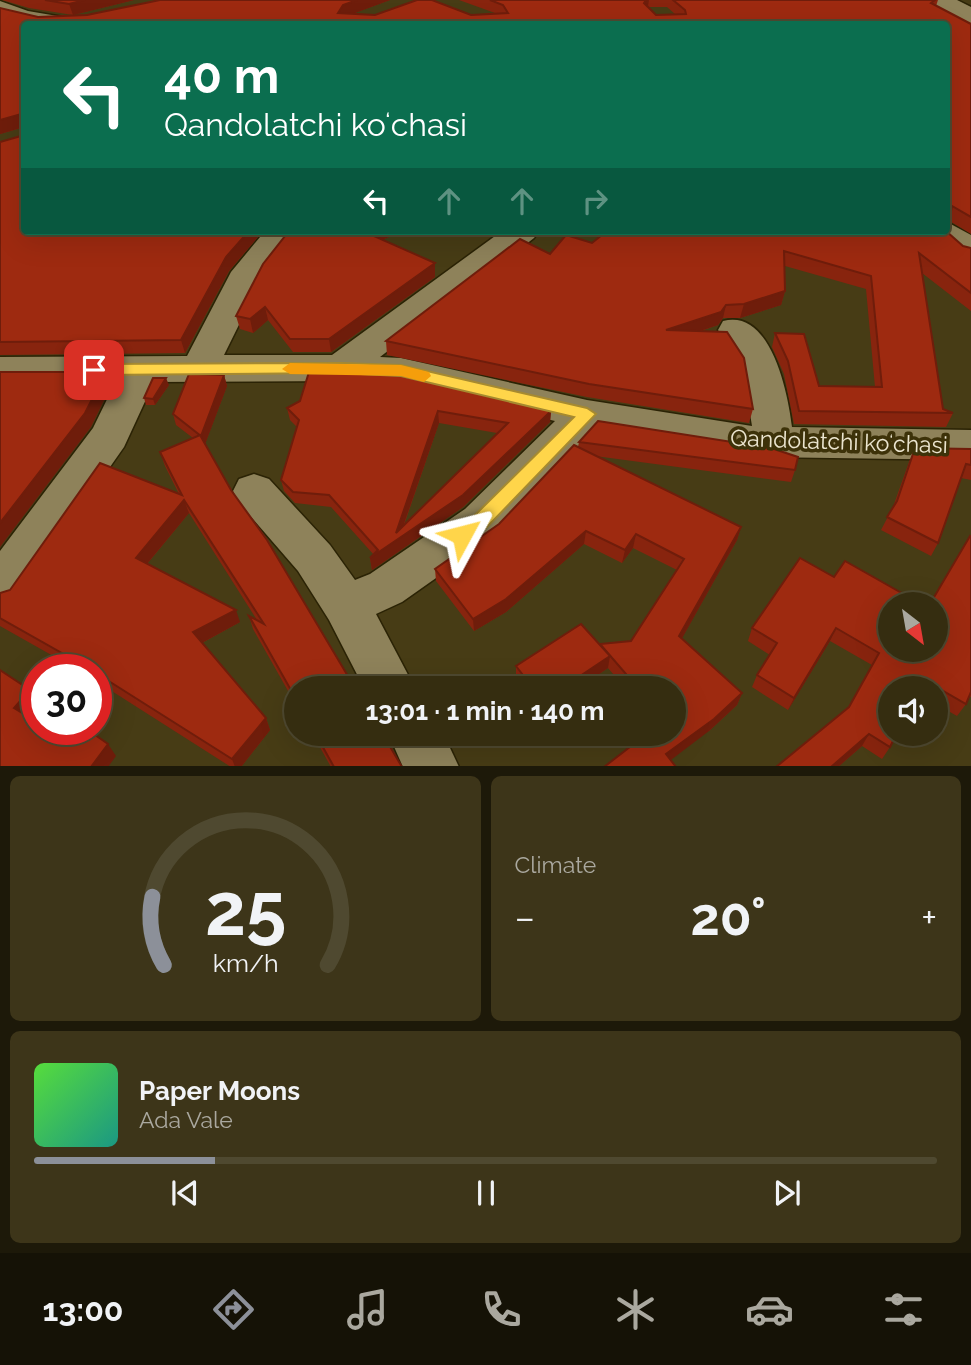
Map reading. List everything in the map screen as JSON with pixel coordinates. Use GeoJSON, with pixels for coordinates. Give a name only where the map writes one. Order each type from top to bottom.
{"type":"FeatureCollection","features":[{"type":"Feature","properties":{"kind":"street"},"geometry":{"type":"LineString","coordinates":[[940,0],[971,17]]}},
{"type":"Feature","properties":{"kind":"street"},"geometry":{"type":"LineString","coordinates":[[0,8],[23,18],[44,21]]}},
{"type":"Feature","properties":{"kind":"street"},"geometry":{"type":"LineString","coordinates":[[0,31],[23,18]]}},
{"type":"Feature","properties":{"kind":"street"},"geometry":{"type":"LineString","coordinates":[[198,370],[248,272],[279,235]]}},
{"type":"Feature","properties":{"kind":"street"},"geometry":{"type":"LineString","coordinates":[[340,368],[518,235]]}},
{"type":"Feature","properties":{"kind":"street"},"geometry":{"type":"LineString","coordinates":[[950,235],[971,250]]}},
{"type":"Feature","properties":{"kind":"street"},"geometry":{"type":"LineString","coordinates":[[736,330],[757,356],[765,374],[774,443]]}},
{"type":"Feature","properties":{"kind":"street","name":"Qandolatchi koʻchasi"},"geometry":{"type":"LineString","coordinates":[[0,370],[340,368],[401,371],[587,414],[774,443],[971,445]]}},
{"type":"Feature","properties":{"kind":"street"},"geometry":{"type":"LineString","coordinates":[[0,587],[110,436],[140,370]]}},
{"type":"Feature","properties":{"kind":"street"},"geometry":{"type":"LineString","coordinates":[[346,606],[386,588],[481,522],[587,414]]}},
{"type":"Feature","properties":{"kind":"street"},"geometry":{"type":"LineString","coordinates":[[254,491],[314,558],[346,606],[384,676]]}},
{"type":"Feature","properties":{"kind":"street"},"geometry":{"type":"LineString","coordinates":[[421,746],[432,766]]}},
{"type":"Feature","properties":{"kind":"building"},"geometry":{"type":"Polygon","coordinates":[[[45,0],[85,0],[69,4],[45,0]]]}},
{"type":"Feature","properties":{"kind":"building"},"geometry":{"type":"Polygon","coordinates":[[[160,0],[357,0],[343,5],[338,13],[375,15],[417,0],[432,0],[471,15],[508,13],[503,5],[490,0],[646,0],[644,3],[656,15],[686,14],[673,0],[935,0],[931,3],[971,24],[971,217],[952,206],[950,215],[950,21],[21,21],[21,114],[0,120],[0,8],[38,17],[87,15],[160,0]]]}},
{"type":"Feature","properties":{"kind":"building"},"geometry":{"type":"Polygon","coordinates":[[[21,136],[21,235],[245,235],[226,257],[181,340],[0,342],[0,142],[21,136]]]}},
{"type":"Feature","properties":{"kind":"building"},"geometry":{"type":"Polygon","coordinates":[[[286,235],[372,235],[435,263],[329,339],[290,339],[265,307],[250,319],[236,316],[263,264],[286,235]]]}},
{"type":"Feature","properties":{"kind":"building"},"geometry":{"type":"Polygon","coordinates":[[[566,235],[592,243],[602,235],[950,235],[963,246],[971,248],[971,293],[919,253],[943,409],[953,413],[799,411],[788,361],[775,333],[804,334],[819,386],[882,387],[871,276],[784,251],[785,291],[744,304],[726,305],[721,312],[666,330],[727,332],[744,358],[753,409],[589,384],[386,341],[520,239],[550,254],[566,235]]]}},
{"type":"Feature","properties":{"kind":"building"},"geometry":{"type":"Polygon","coordinates":[[[0,372],[106,372],[85,413],[0,523],[0,372]]]}},
{"type":"Feature","properties":{"kind":"building"},"geometry":{"type":"Polygon","coordinates":[[[309,372],[338,372],[400,375],[551,411],[463,495],[370,558],[378,550],[329,495],[293,492],[281,480],[299,420],[287,408],[300,401],[309,372]],[[438,411],[396,533],[508,423],[438,411]]]}},
{"type":"Feature","properties":{"kind":"building"},"geometry":{"type":"Polygon","coordinates":[[[189,374],[224,375],[201,436],[173,414],[189,374]]]}},
{"type":"Feature","properties":{"kind":"building"},"geometry":{"type":"Polygon","coordinates":[[[153,378],[166,378],[153,399],[144,398],[153,378]]]}},
{"type":"Feature","properties":{"kind":"building"},"geometry":{"type":"Polygon","coordinates":[[[598,421],[771,448],[798,457],[795,470],[579,442],[598,421]]]}},
{"type":"Feature","properties":{"kind":"building"},"geometry":{"type":"Polygon","coordinates":[[[200,435],[231,490],[267,540],[348,676],[284,678],[249,616],[264,624],[184,500],[136,558],[236,610],[193,632],[266,718],[232,759],[112,683],[112,654],[64,654],[0,618],[0,593],[10,590],[100,463],[182,495],[160,452],[200,435]]]}},
{"type":"Feature","properties":{"kind":"building"},"geometry":{"type":"Polygon","coordinates":[[[574,445],[741,527],[679,636],[742,693],[714,719],[686,739],[686,676],[628,676],[600,644],[631,641],[684,559],[636,534],[625,550],[586,531],[506,599],[473,619],[435,569],[499,524],[574,445]]]}},
{"type":"Feature","properties":{"kind":"building"},"geometry":{"type":"Polygon","coordinates":[[[915,448],[971,449],[971,465],[966,464],[938,543],[887,517],[897,501],[915,448]]]}},
{"type":"Feature","properties":{"kind":"building"},"geometry":{"type":"Polygon","coordinates":[[[970,536],[971,692],[966,704],[948,694],[948,676],[878,676],[878,740],[869,734],[832,766],[777,766],[849,707],[878,655],[878,662],[948,662],[948,592],[937,592],[970,536]]]}},
{"type":"Feature","properties":{"kind":"building"},"geometry":{"type":"Polygon","coordinates":[[[800,558],[834,577],[845,561],[900,592],[878,592],[878,652],[836,628],[794,698],[757,675],[777,643],[752,628],[800,558]]]}},
{"type":"Feature","properties":{"kind":"building"},"geometry":{"type":"Polygon","coordinates":[[[581,624],[610,656],[580,676],[524,676],[516,666],[581,624]]]}},
{"type":"Feature","properties":{"kind":"building"},"geometry":{"type":"Polygon","coordinates":[[[0,670],[21,684],[21,700],[14,708],[21,712],[21,745],[107,745],[92,766],[0,766],[0,670]]]}},
{"type":"Feature","properties":{"kind":"building"},"geometry":{"type":"Polygon","coordinates":[[[322,746],[390,746],[401,766],[333,766],[322,746]]]}},
{"type":"Feature","properties":{"kind":"building"},"geometry":{"type":"Polygon","coordinates":[[[631,746],[677,746],[666,754],[675,766],[605,766],[631,746]]]}},
{"type":"Feature","properties":{"kind":"slow traffic"},"geometry":{"type":"LineString","coordinates":[[290,369],[401,371],[424,376]]}},
{"type":"Feature","properties":{"kind":"route"},"geometry":{"type":"LineString","coordinates":[[94,370],[340,368],[401,371],[587,414],[481,522],[462,535]]}}]}
